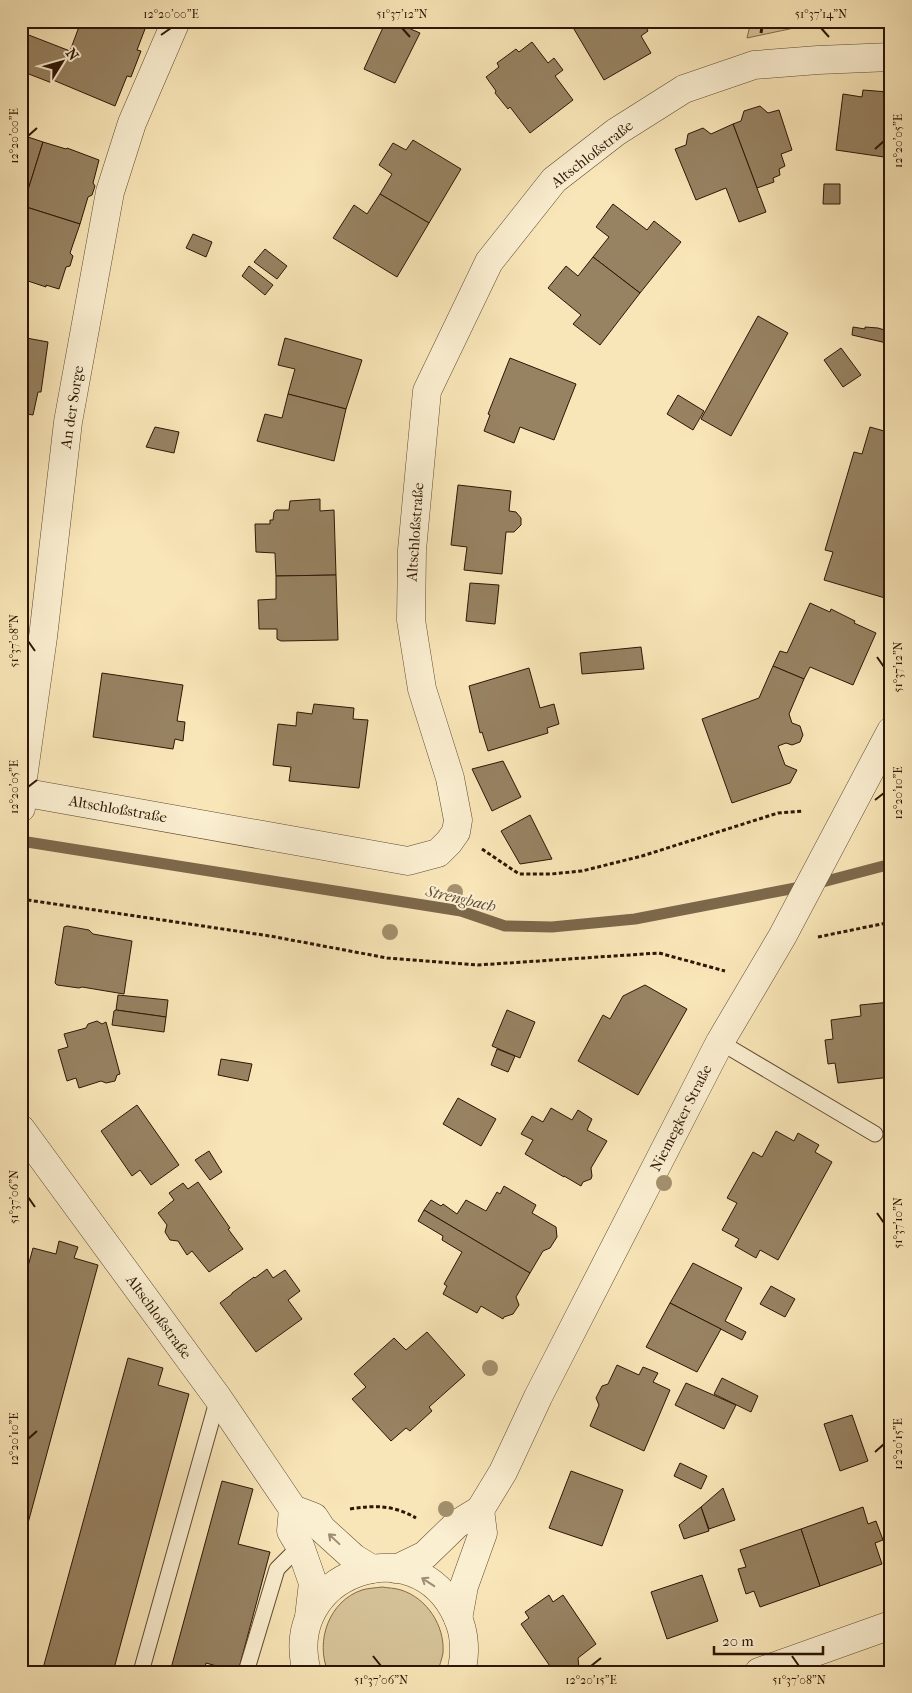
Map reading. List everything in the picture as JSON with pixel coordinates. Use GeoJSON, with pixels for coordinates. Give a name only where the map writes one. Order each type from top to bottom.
{"type":"FeatureCollection","features":[{"type":"Feature","properties":{"kind":"street","name":"An der Sorge"},"geometry":{"type":"LineString","coordinates":[[21,807],[68,422],[110,192],[132,123],[176,21]]}},
{"type":"Feature","properties":{"kind":"street","name":"Altschloßstraße"},"geometry":{"type":"LineString","coordinates":[[22,792],[408,861],[438,853],[450,842],[456,832],[458,820],[452,788],[422,689],[411,620],[412,550],[427,392],[489,262],[554,180],[616,132],[684,90],[754,65],[891,57]]}},
{"type":"Feature","properties":{"kind":"street","name":"Niemegker Straße"},"geometry":{"type":"LineString","coordinates":[[305,1669],[303,1641],[309,1618],[321,1598],[339,1581],[360,1571],[384,1569],[425,1555],[457,1524],[480,1510],[504,1472],[538,1397],[720,1042],[782,937],[891,731]]}},
{"type":"Feature","properties":{"kind":"street","name":"Altschloßstraße"},"geometry":{"type":"LineString","coordinates":[[21,1129],[218,1398],[293,1509]]}},
{"type":"Feature","properties":{"kind":"street"},"geometry":{"type":"LineString","coordinates":[[309,1618],[313,1583],[300,1546],[291,1531],[293,1509],[314,1517],[322,1529],[354,1558],[384,1569],[418,1576],[438,1589],[453,1608],[458,1619],[467,1667]]}},
{"type":"Feature","properties":{"kind":"street"},"geometry":{"type":"LineString","coordinates":[[458,1619],[464,1586],[483,1532],[480,1510]]}},
{"type":"Feature","properties":{"kind":"street"},"geometry":{"type":"LineString","coordinates":[[759,1672],[891,1625]]}},
{"type":"Feature","properties":{"kind":"lane"},"geometry":{"type":"LineString","coordinates":[[720,1042],[875,1134]]}},
{"type":"Feature","properties":{"kind":"lane"},"geometry":{"type":"LineString","coordinates":[[141,1672],[218,1398]]}},
{"type":"Feature","properties":{"kind":"lane"},"geometry":{"type":"LineString","coordinates":[[246,1672],[276,1568],[300,1546]]}},
{"type":"Feature","properties":{"kind":"path"},"geometry":{"type":"LineString","coordinates":[[511,869],[519,874],[551,874],[582,871],[642,856],[778,813],[802,811]]}},
{"type":"Feature","properties":{"kind":"path"},"geometry":{"type":"LineString","coordinates":[[21,899],[270,936],[387,958],[478,965],[659,953],[730,972]]}},
{"type":"Feature","properties":{"kind":"path"},"geometry":{"type":"LineString","coordinates":[[782,937],[823,937],[891,922]]}},
{"type":"Feature","properties":{"kind":"path"},"geometry":{"type":"LineString","coordinates":[[322,1529],[344,1510],[372,1506],[403,1510],[444,1536]]}},
{"type":"Feature","properties":{"kind":"shaded area"},"geometry":{"type":"Polygon","coordinates":[[[751,21],[827,21],[747,38],[751,21]]]}},
{"type":"Feature","properties":{"kind":"shaded area"},"geometry":{"type":"Polygon","coordinates":[[[382,1587],[399,1589],[410,1594],[419,1599],[433,1614],[443,1643],[443,1653],[438,1672],[328,1672],[324,1660],[324,1635],[333,1613],[351,1595],[364,1589],[382,1587]]]}},
{"type":"Feature","properties":{"kind":"building"},"geometry":{"type":"Polygon","coordinates":[[[74,21],[148,21],[137,50],[141,51],[131,77],[127,76],[115,106],[53,80],[52,83],[21,71],[21,32],[70,51],[80,24],[74,21]]]}},
{"type":"Feature","properties":{"kind":"building"},"geometry":{"type":"Polygon","coordinates":[[[386,21],[392,21],[420,33],[395,83],[364,69],[386,21]]]}},
{"type":"Feature","properties":{"kind":"building"},"geometry":{"type":"Polygon","coordinates":[[[575,21],[643,21],[648,31],[641,36],[651,53],[604,80],[571,24],[575,21]]]}},
{"type":"Feature","properties":{"kind":"building"},"geometry":{"type":"Polygon","coordinates":[[[532,42],[548,63],[554,58],[563,70],[555,76],[573,100],[530,133],[510,107],[508,109],[495,93],[496,91],[486,77],[499,67],[497,63],[516,49],[519,52],[532,42]]]}},
{"type":"Feature","properties":{"kind":"building"},"geometry":{"type":"Polygon","coordinates":[[[863,90],[888,92],[887,99],[891,100],[891,158],[836,150],[843,94],[862,97],[863,90]]]}},
{"type":"Feature","properties":{"kind":"building"},"geometry":{"type":"Polygon","coordinates":[[[760,106],[768,113],[779,110],[792,150],[781,154],[785,166],[779,169],[780,175],[773,178],[774,182],[757,188],[733,124],[741,121],[744,111],[760,106]]]}},
{"type":"Feature","properties":{"kind":"building"},"geometry":{"type":"Polygon","coordinates":[[[733,124],[766,212],[739,222],[726,188],[696,200],[675,149],[686,145],[688,134],[703,128],[711,134],[733,124]]]}},
{"type":"Feature","properties":{"kind":"building"},"geometry":{"type":"Polygon","coordinates":[[[22,135],[43,142],[28,190],[21,188],[22,135]]]}},
{"type":"Feature","properties":{"kind":"building"},"geometry":{"type":"Polygon","coordinates":[[[413,140],[461,169],[429,223],[380,194],[392,174],[379,165],[393,143],[406,150],[413,140]]]}},
{"type":"Feature","properties":{"kind":"building"},"geometry":{"type":"Polygon","coordinates":[[[43,142],[67,148],[99,160],[93,183],[95,186],[92,195],[88,197],[80,224],[23,206],[43,142]]]}},
{"type":"Feature","properties":{"kind":"building"},"geometry":{"type":"Polygon","coordinates":[[[824,184],[840,184],[840,204],[823,204],[824,184]]]}},
{"type":"Feature","properties":{"kind":"building"},"geometry":{"type":"Polygon","coordinates":[[[380,194],[429,223],[397,277],[333,238],[354,205],[367,214],[380,194]]]}},
{"type":"Feature","properties":{"kind":"building"},"geometry":{"type":"Polygon","coordinates":[[[613,204],[647,230],[654,221],[681,242],[640,293],[593,257],[609,237],[596,227],[613,204]]]}},
{"type":"Feature","properties":{"kind":"building"},"geometry":{"type":"Polygon","coordinates":[[[23,206],[80,224],[70,253],[73,256],[70,266],[66,267],[59,289],[46,285],[46,287],[21,277],[21,212],[23,206]]]}},
{"type":"Feature","properties":{"kind":"building"},"geometry":{"type":"Polygon","coordinates":[[[193,234],[212,242],[206,257],[186,248],[193,234]]]}},
{"type":"Feature","properties":{"kind":"building"},"geometry":{"type":"Polygon","coordinates":[[[265,249],[287,266],[277,279],[254,262],[265,249]]]}},
{"type":"Feature","properties":{"kind":"building"},"geometry":{"type":"Polygon","coordinates":[[[593,257],[640,293],[600,345],[573,324],[581,315],[548,288],[566,266],[578,276],[593,257]]]}},
{"type":"Feature","properties":{"kind":"building"},"geometry":{"type":"Polygon","coordinates":[[[249,266],[273,285],[265,295],[242,276],[249,266]]]}},
{"type":"Feature","properties":{"kind":"building"},"geometry":{"type":"Polygon","coordinates":[[[758,316],[788,333],[731,436],[701,419],[758,316]]]}},
{"type":"Feature","properties":{"kind":"building"},"geometry":{"type":"Polygon","coordinates":[[[853,327],[865,329],[865,327],[878,328],[891,332],[891,344],[852,335],[853,327]]]}},
{"type":"Feature","properties":{"kind":"building"},"geometry":{"type":"Polygon","coordinates":[[[21,337],[48,342],[41,392],[38,392],[33,415],[21,413],[21,337]]]}},
{"type":"Feature","properties":{"kind":"building"},"geometry":{"type":"Polygon","coordinates":[[[285,338],[362,360],[346,409],[288,394],[295,369],[278,365],[285,338]]]}},
{"type":"Feature","properties":{"kind":"building"},"geometry":{"type":"Polygon","coordinates":[[[841,348],[861,375],[843,387],[824,360],[841,348]]]}},
{"type":"Feature","properties":{"kind":"building"},"geometry":{"type":"Polygon","coordinates":[[[510,358],[576,384],[554,440],[520,427],[514,443],[484,431],[490,415],[488,414],[510,358]]]}},
{"type":"Feature","properties":{"kind":"building"},"geometry":{"type":"Polygon","coordinates":[[[288,394],[346,409],[334,461],[257,441],[265,414],[282,418],[288,394]]]}},
{"type":"Feature","properties":{"kind":"building"},"geometry":{"type":"Polygon","coordinates":[[[678,395],[704,411],[693,430],[667,414],[678,395]]]}},
{"type":"Feature","properties":{"kind":"building"},"geometry":{"type":"Polygon","coordinates":[[[155,427],[179,432],[174,453],[146,447],[155,427]]]}},
{"type":"Feature","properties":{"kind":"building"},"geometry":{"type":"Polygon","coordinates":[[[870,427],[891,433],[891,579],[885,598],[824,580],[833,552],[825,550],[854,452],[862,454],[870,427]]]}},
{"type":"Feature","properties":{"kind":"building"},"geometry":{"type":"Polygon","coordinates":[[[458,485],[511,491],[509,511],[516,512],[521,518],[521,525],[514,532],[506,532],[502,574],[464,570],[467,547],[451,545],[458,485]]]}},
{"type":"Feature","properties":{"kind":"building"},"geometry":{"type":"Polygon","coordinates":[[[320,499],[320,511],[334,510],[336,575],[276,576],[275,553],[256,552],[255,524],[270,524],[270,520],[273,520],[276,510],[289,510],[290,501],[320,499]]]}},
{"type":"Feature","properties":{"kind":"building"},"geometry":{"type":"Polygon","coordinates":[[[336,575],[338,640],[281,641],[277,639],[277,629],[259,629],[258,600],[276,599],[276,576],[336,575]]]}},
{"type":"Feature","properties":{"kind":"building"},"geometry":{"type":"Polygon","coordinates":[[[470,583],[499,585],[495,624],[466,621],[470,583]]]}},
{"type":"Feature","properties":{"kind":"building"},"geometry":{"type":"Polygon","coordinates":[[[810,603],[830,612],[831,609],[855,621],[854,623],[876,633],[853,685],[810,667],[804,679],[773,666],[780,651],[787,653],[810,603]]]}},
{"type":"Feature","properties":{"kind":"building"},"geometry":{"type":"Polygon","coordinates":[[[641,647],[644,669],[582,674],[580,653],[641,647]]]}},
{"type":"Feature","properties":{"kind":"building"},"geometry":{"type":"Polygon","coordinates":[[[773,666],[804,679],[789,714],[792,723],[800,726],[803,735],[800,742],[792,745],[786,743],[778,746],[785,765],[797,770],[790,783],[732,803],[702,719],[759,698],[773,666]]]}},
{"type":"Feature","properties":{"kind":"building"},"geometry":{"type":"Polygon","coordinates":[[[529,668],[540,708],[554,704],[559,724],[547,728],[548,733],[488,751],[482,732],[480,733],[469,686],[529,668]]]}},
{"type":"Feature","properties":{"kind":"building"},"geometry":{"type":"Polygon","coordinates":[[[102,673],[183,685],[177,721],[185,722],[183,741],[175,739],[173,749],[93,737],[102,673]]]}},
{"type":"Feature","properties":{"kind":"building"},"geometry":{"type":"Polygon","coordinates":[[[314,704],[354,708],[353,719],[368,720],[359,788],[289,781],[291,767],[273,765],[278,724],[296,726],[297,712],[312,714],[314,704]]]}},
{"type":"Feature","properties":{"kind":"building"},"geometry":{"type":"Polygon","coordinates":[[[503,761],[521,797],[492,811],[472,769],[503,761]]]}},
{"type":"Feature","properties":{"kind":"building"},"geometry":{"type":"Polygon","coordinates":[[[530,815],[552,859],[520,864],[501,831],[530,815]]]}},
{"type":"Feature","properties":{"kind":"building"},"geometry":{"type":"Polygon","coordinates":[[[64,927],[89,930],[93,934],[132,941],[124,994],[57,985],[55,983],[64,927]]]}},
{"type":"Feature","properties":{"kind":"building"},"geometry":{"type":"Polygon","coordinates":[[[645,985],[687,1009],[638,1095],[578,1061],[603,1015],[610,1019],[623,996],[645,985]]]}},
{"type":"Feature","properties":{"kind":"building"},"geometry":{"type":"Polygon","coordinates":[[[118,995],[168,1000],[166,1017],[116,1010],[118,995]]]}},
{"type":"Feature","properties":{"kind":"building"},"geometry":{"type":"Polygon","coordinates":[[[891,1002],[891,1077],[838,1083],[835,1063],[828,1064],[825,1040],[833,1039],[831,1020],[861,1016],[860,1005],[891,1002]]]}},
{"type":"Feature","properties":{"kind":"building"},"geometry":{"type":"Polygon","coordinates":[[[507,1010],[535,1022],[520,1058],[492,1046],[507,1010]]]}},
{"type":"Feature","properties":{"kind":"building"},"geometry":{"type":"Polygon","coordinates":[[[114,1011],[166,1017],[164,1032],[112,1025],[114,1011]]]}},
{"type":"Feature","properties":{"kind":"building"},"geometry":{"type":"Polygon","coordinates":[[[97,1021],[102,1024],[106,1022],[120,1074],[117,1075],[115,1081],[106,1083],[101,1081],[79,1088],[76,1078],[67,1081],[58,1050],[68,1047],[64,1034],[86,1028],[88,1024],[97,1021]]]}},
{"type":"Feature","properties":{"kind":"building"},"geometry":{"type":"Polygon","coordinates":[[[497,1049],[515,1056],[508,1072],[491,1065],[497,1049]]]}},
{"type":"Feature","properties":{"kind":"building"},"geometry":{"type":"Polygon","coordinates":[[[221,1059],[252,1064],[248,1081],[218,1075],[221,1059]]]}},
{"type":"Feature","properties":{"kind":"building"},"geometry":{"type":"Polygon","coordinates":[[[458,1098],[496,1119],[481,1146],[443,1124],[458,1098]]]}},
{"type":"Feature","properties":{"kind":"building"},"geometry":{"type":"Polygon","coordinates":[[[137,1105],[179,1165],[151,1185],[140,1170],[132,1176],[101,1131],[137,1105]]]}},
{"type":"Feature","properties":{"kind":"building"},"geometry":{"type":"Polygon","coordinates":[[[551,1108],[572,1120],[578,1110],[592,1119],[587,1130],[607,1141],[591,1168],[591,1179],[583,1182],[581,1186],[525,1154],[533,1140],[521,1134],[532,1116],[543,1122],[551,1108]]]}},
{"type":"Feature","properties":{"kind":"building"},"geometry":{"type":"Polygon","coordinates":[[[776,1131],[794,1141],[798,1133],[819,1145],[815,1152],[832,1162],[778,1260],[760,1250],[756,1258],[735,1246],[739,1239],[722,1230],[737,1203],[727,1198],[753,1152],[762,1157],[776,1131]]]}},
{"type":"Feature","properties":{"kind":"building"},"geometry":{"type":"Polygon","coordinates":[[[209,1151],[222,1172],[210,1180],[195,1160],[209,1151]]]}},
{"type":"Feature","properties":{"kind":"building"},"geometry":{"type":"Polygon","coordinates":[[[198,1182],[243,1249],[209,1272],[192,1251],[187,1255],[178,1241],[170,1240],[165,1232],[167,1225],[158,1213],[174,1200],[169,1193],[183,1183],[188,1189],[198,1182]]]}},
{"type":"Feature","properties":{"kind":"building"},"geometry":{"type":"Polygon","coordinates":[[[504,1186],[536,1205],[532,1213],[556,1227],[557,1237],[550,1248],[543,1251],[530,1273],[424,1210],[431,1200],[441,1206],[443,1204],[457,1214],[466,1200],[486,1211],[497,1192],[500,1194],[504,1186]]]}},
{"type":"Feature","properties":{"kind":"building"},"geometry":{"type":"Polygon","coordinates":[[[424,1210],[530,1273],[516,1297],[519,1305],[513,1314],[503,1319],[481,1306],[477,1313],[443,1294],[447,1286],[444,1284],[462,1252],[442,1240],[443,1236],[418,1221],[424,1210]]]}},
{"type":"Feature","properties":{"kind":"building"},"geometry":{"type":"Polygon","coordinates":[[[59,1241],[78,1247],[74,1258],[98,1265],[21,1549],[21,1292],[33,1248],[56,1254],[59,1241]]]}},
{"type":"Feature","properties":{"kind":"building"},"geometry":{"type":"Polygon","coordinates":[[[693,1263],[742,1288],[725,1321],[746,1332],[742,1340],[670,1303],[693,1263]]]}},
{"type":"Feature","properties":{"kind":"building"},"geometry":{"type":"Polygon","coordinates":[[[267,1269],[273,1278],[285,1270],[300,1291],[288,1300],[302,1319],[256,1352],[220,1303],[267,1269]]]}},
{"type":"Feature","properties":{"kind":"building"},"geometry":{"type":"Polygon","coordinates":[[[771,1286],[795,1299],[785,1317],[760,1304],[771,1286]]]}},
{"type":"Feature","properties":{"kind":"building"},"geometry":{"type":"Polygon","coordinates":[[[670,1303],[721,1329],[697,1372],[646,1347],[670,1303]]]}},
{"type":"Feature","properties":{"kind":"building"},"geometry":{"type":"Polygon","coordinates":[[[427,1332],[465,1375],[429,1407],[432,1411],[410,1431],[406,1428],[391,1441],[352,1399],[366,1387],[354,1374],[394,1338],[406,1350],[427,1332]]]}},
{"type":"Feature","properties":{"kind":"building"},"geometry":{"type":"Polygon","coordinates":[[[128,1358],[163,1368],[158,1385],[189,1394],[113,1672],[42,1672],[128,1358]]]}},
{"type":"Feature","properties":{"kind":"building"},"geometry":{"type":"Polygon","coordinates":[[[617,1365],[639,1375],[643,1367],[658,1373],[653,1382],[670,1390],[644,1451],[590,1426],[599,1405],[596,1398],[602,1386],[608,1384],[617,1365]]]}},
{"type":"Feature","properties":{"kind":"building"},"geometry":{"type":"Polygon","coordinates":[[[722,1378],[758,1396],[751,1412],[714,1394],[722,1378]]]}},
{"type":"Feature","properties":{"kind":"building"},"geometry":{"type":"Polygon","coordinates":[[[686,1383],[736,1405],[724,1429],[675,1405],[686,1383]]]}},
{"type":"Feature","properties":{"kind":"building"},"geometry":{"type":"Polygon","coordinates":[[[852,1415],[868,1461],[840,1471],[824,1424],[852,1415]]]}},
{"type":"Feature","properties":{"kind":"building"},"geometry":{"type":"Polygon","coordinates":[[[680,1463],[707,1476],[701,1489],[674,1476],[680,1463]]]}},
{"type":"Feature","properties":{"kind":"building"},"geometry":{"type":"Polygon","coordinates":[[[571,1471],[623,1490],[602,1546],[549,1528],[571,1471]]]}},
{"type":"Feature","properties":{"kind":"building"},"geometry":{"type":"Polygon","coordinates":[[[222,1481],[253,1489],[238,1544],[270,1552],[238,1672],[206,1663],[204,1672],[170,1672],[222,1481]]]}},
{"type":"Feature","properties":{"kind":"building"},"geometry":{"type":"Polygon","coordinates":[[[723,1488],[735,1520],[709,1529],[701,1507],[723,1488]]]}},
{"type":"Feature","properties":{"kind":"building"},"geometry":{"type":"Polygon","coordinates":[[[701,1507],[709,1531],[684,1539],[679,1525],[701,1507]]]}},
{"type":"Feature","properties":{"kind":"building"},"geometry":{"type":"Polygon","coordinates":[[[863,1507],[868,1524],[876,1521],[883,1540],[875,1543],[882,1564],[820,1586],[801,1529],[863,1507]]]}},
{"type":"Feature","properties":{"kind":"building"},"geometry":{"type":"Polygon","coordinates":[[[801,1529],[820,1586],[760,1607],[754,1591],[746,1594],[738,1569],[746,1567],[740,1550],[801,1529]]]}},
{"type":"Feature","properties":{"kind":"building"},"geometry":{"type":"Polygon","coordinates":[[[702,1575],[718,1621],[667,1639],[651,1592],[702,1575]]]}},
{"type":"Feature","properties":{"kind":"building"},"geometry":{"type":"Polygon","coordinates":[[[549,1595],[553,1602],[563,1595],[596,1644],[578,1658],[579,1668],[577,1672],[554,1672],[521,1624],[529,1618],[525,1612],[549,1595]]]}},
{"type":"Feature","properties":{"kind":"waterway","name":"Strengbach"},"geometry":{"type":"LineString","coordinates":[[21,841],[461,911],[505,926],[552,927],[635,919],[811,885],[891,864]]}}]}
